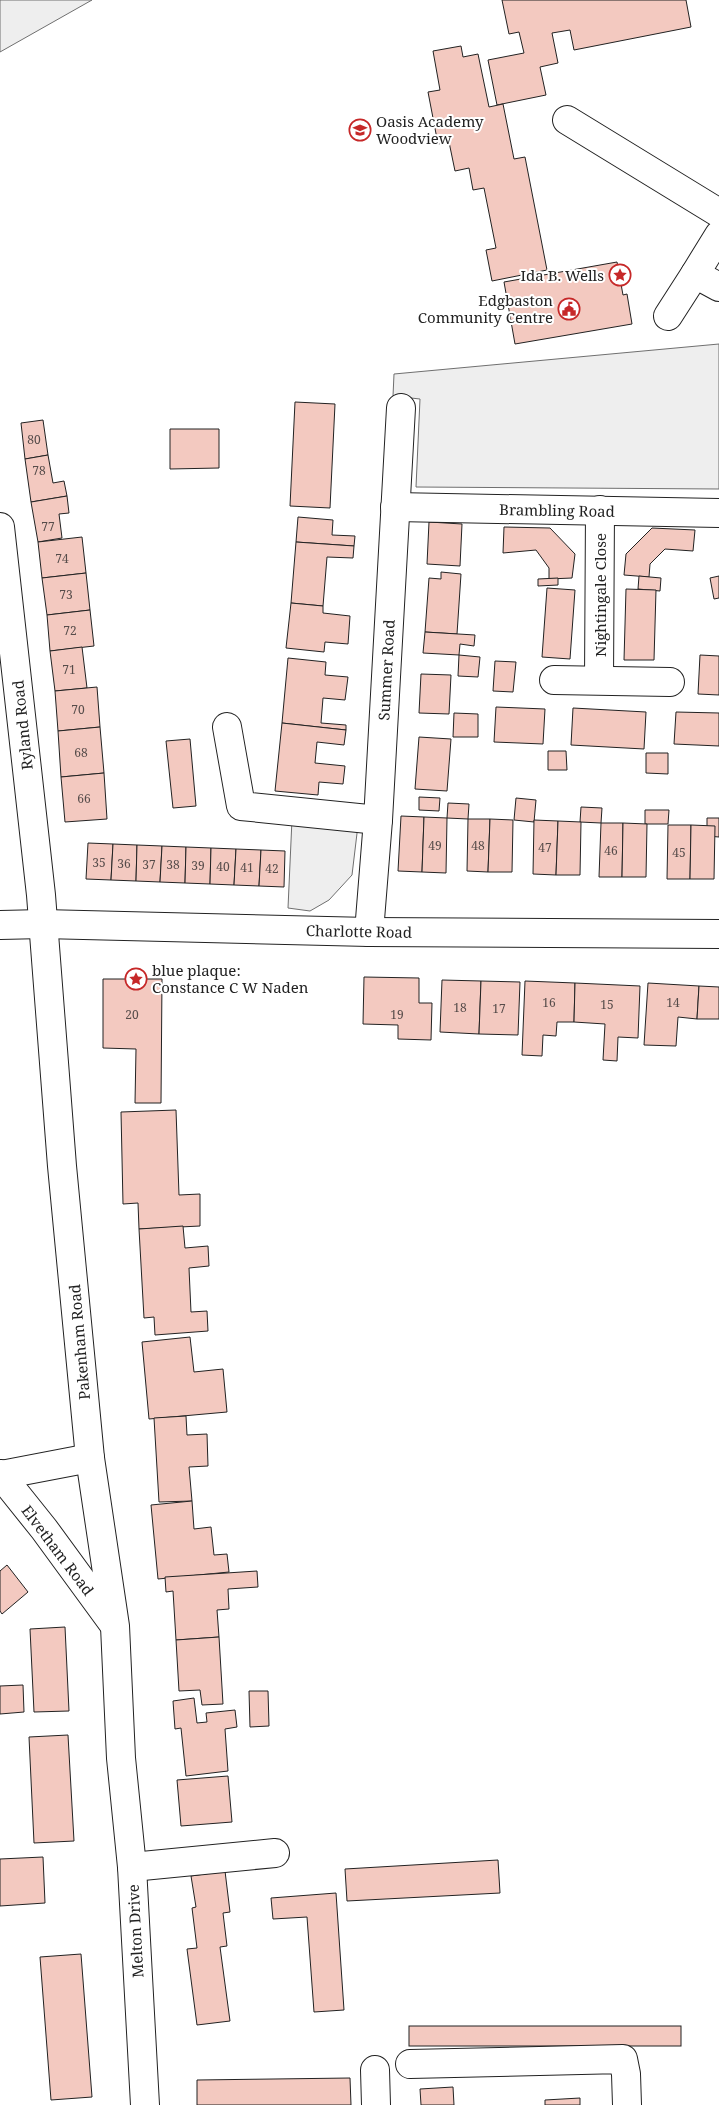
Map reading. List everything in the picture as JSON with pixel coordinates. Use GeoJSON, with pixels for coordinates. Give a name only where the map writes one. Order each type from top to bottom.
{"type":"FeatureCollection","features":[{"type":"Feature","properties":{"kind":"street"},"geometry":{"type":"LineString","coordinates":[[568,120],[719,213]]}},
{"type":"Feature","properties":{"kind":"street"},"geometry":{"type":"LineString","coordinates":[[668,316],[719,235]]}},
{"type":"Feature","properties":{"kind":"street"},"geometry":{"type":"LineString","coordinates":[[695,274],[719,287]]}},
{"type":"Feature","properties":{"kind":"street","name":"Summer Road"},"geometry":{"type":"LineString","coordinates":[[369,932],[378,820],[401,408]]}},
{"type":"Feature","properties":{"kind":"street","name":"Brambling Road"},"geometry":{"type":"LineString","coordinates":[[395,507],[719,513]]}},
{"type":"Feature","properties":{"kind":"street","name":"Nightingale Close"},"geometry":{"type":"LineString","coordinates":[[599,680],[600,510]]}},
{"type":"Feature","properties":{"kind":"street","name":"Ryland Road"},"geometry":{"type":"LineString","coordinates":[[0,527],[44,924]]}},
{"type":"Feature","properties":{"kind":"street"},"geometry":{"type":"LineString","coordinates":[[554,680],[670,682]]}},
{"type":"Feature","properties":{"kind":"street"},"geometry":{"type":"LineString","coordinates":[[227,727],[241,806],[378,820]]}},
{"type":"Feature","properties":{"kind":"street","name":"Charlotte Road"},"geometry":{"type":"LineString","coordinates":[[0,925],[44,924],[369,932],[719,934]]}},
{"type":"Feature","properties":{"kind":"street","name":"Pakenham Road"},"geometry":{"type":"LineString","coordinates":[[44,924],[62,1166],[90,1458],[115,1626],[121,1758]]}},
{"type":"Feature","properties":{"kind":"street"},"geometry":{"type":"LineString","coordinates":[[0,1475],[90,1458]]}},
{"type":"Feature","properties":{"kind":"street","name":"Elvetham Road"},"geometry":{"type":"LineString","coordinates":[[0,1475],[44,1529],[115,1626]]}},
{"type":"Feature","properties":{"kind":"street","name":"Melton Drive"},"geometry":{"type":"LineString","coordinates":[[121,1758],[132,1867],[145,2105]]}},
{"type":"Feature","properties":{"kind":"street"},"geometry":{"type":"LineString","coordinates":[[132,1867],[275,1853]]}},
{"type":"Feature","properties":{"kind":"street"},"geometry":{"type":"LineString","coordinates":[[410,2064],[623,2059],[626,2074],[627,2105]]}},
{"type":"Feature","properties":{"kind":"street"},"geometry":{"type":"LineString","coordinates":[[375,2070],[376,2105]]}},
{"type":"Feature","properties":{"kind":"shaded area"},"geometry":{"type":"Polygon","coordinates":[[[0,0],[92,0],[0,52],[0,0]]]}},
{"type":"Feature","properties":{"kind":"shaded area"},"geometry":{"type":"Polygon","coordinates":[[[719,344],[719,489],[416,487],[420,399],[393,396],[394,374],[719,344]]]}},
{"type":"Feature","properties":{"kind":"shaded area"},"geometry":{"type":"Polygon","coordinates":[[[292,819],[358,825],[352,875],[329,900],[310,911],[288,908],[292,819]]]}},
{"type":"Feature","properties":{"kind":"building"},"geometry":{"type":"Polygon","coordinates":[[[502,0],[686,0],[691,27],[574,50],[570,30],[552,33],[558,63],[540,67],[546,95],[497,105],[488,60],[524,53],[519,32],[509,34],[502,0]]]}},
{"type":"Feature","properties":{"kind":"building"},"geometry":{"type":"Polygon","coordinates":[[[461,46],[463,57],[478,54],[489,107],[503,104],[514,159],[525,157],[547,270],[492,281],[486,250],[496,248],[484,188],[473,190],[469,168],[455,171],[449,142],[438,144],[428,92],[440,90],[433,51],[461,46]]]}},
{"type":"Feature","properties":{"kind":"building","name":"Edgbaston Community Centre"},"geometry":{"type":"Polygon","coordinates":[[[617,262],[623,295],[627,294],[632,324],[515,344],[504,282],[617,262]]]}},
{"type":"Feature","properties":{"kind":"building"},"geometry":{"type":"Polygon","coordinates":[[[295,402],[335,404],[330,508],[290,506],[295,402]]]}},
{"type":"Feature","properties":{"kind":"building"},"geometry":{"type":"Polygon","coordinates":[[[43,420],[48,455],[25,459],[21,423],[43,420]]]}},
{"type":"Feature","properties":{"kind":"building"},"geometry":{"type":"Polygon","coordinates":[[[170,429],[219,429],[219,468],[170,469],[170,429]]]}},
{"type":"Feature","properties":{"kind":"building"},"geometry":{"type":"Polygon","coordinates":[[[48,455],[53,483],[64,481],[67,496],[31,502],[25,459],[48,455]]]}},
{"type":"Feature","properties":{"kind":"building"},"geometry":{"type":"Polygon","coordinates":[[[67,496],[69,513],[59,514],[62,538],[38,542],[31,502],[67,496]]]}},
{"type":"Feature","properties":{"kind":"building"},"geometry":{"type":"Polygon","coordinates":[[[298,517],[333,520],[332,535],[355,536],[354,546],[296,542],[298,517]]]}},
{"type":"Feature","properties":{"kind":"building"},"geometry":{"type":"Polygon","coordinates":[[[429,522],[462,524],[460,566],[427,564],[429,522]]]}},
{"type":"Feature","properties":{"kind":"building"},"geometry":{"type":"Polygon","coordinates":[[[504,527],[550,528],[575,554],[572,578],[549,579],[549,568],[536,550],[503,553],[504,527]]]}},
{"type":"Feature","properties":{"kind":"building"},"geometry":{"type":"Polygon","coordinates":[[[652,528],[695,530],[693,551],[665,549],[650,564],[649,577],[624,575],[626,554],[652,528]]]}},
{"type":"Feature","properties":{"kind":"building"},"geometry":{"type":"Polygon","coordinates":[[[82,537],[86,573],[42,578],[38,542],[82,537]]]}},
{"type":"Feature","properties":{"kind":"building"},"geometry":{"type":"Polygon","coordinates":[[[296,542],[354,546],[353,558],[327,557],[323,606],[291,603],[296,542]]]}},
{"type":"Feature","properties":{"kind":"building"},"geometry":{"type":"Polygon","coordinates":[[[441,572],[461,574],[457,634],[425,632],[429,578],[441,579],[441,572]]]}},
{"type":"Feature","properties":{"kind":"building"},"geometry":{"type":"Polygon","coordinates":[[[86,573],[90,610],[47,615],[42,578],[86,573]]]}},
{"type":"Feature","properties":{"kind":"building"},"geometry":{"type":"Polygon","coordinates":[[[639,576],[661,578],[660,591],[638,589],[639,576]]]}},
{"type":"Feature","properties":{"kind":"building"},"geometry":{"type":"Polygon","coordinates":[[[719,576],[719,598],[714,599],[710,578],[719,576]]]}},
{"type":"Feature","properties":{"kind":"building"},"geometry":{"type":"Polygon","coordinates":[[[558,578],[558,585],[538,586],[538,579],[558,578]]]}},
{"type":"Feature","properties":{"kind":"building"},"geometry":{"type":"Polygon","coordinates":[[[547,588],[575,590],[570,659],[542,657],[547,588]]]}},
{"type":"Feature","properties":{"kind":"building"},"geometry":{"type":"Polygon","coordinates":[[[626,589],[656,590],[654,660],[624,660],[626,589]]]}},
{"type":"Feature","properties":{"kind":"building"},"geometry":{"type":"Polygon","coordinates":[[[291,603],[323,606],[323,613],[350,616],[348,644],[325,642],[324,652],[286,648],[291,603]]]}},
{"type":"Feature","properties":{"kind":"building"},"geometry":{"type":"Polygon","coordinates":[[[90,610],[94,646],[50,651],[47,615],[90,610]]]}},
{"type":"Feature","properties":{"kind":"building"},"geometry":{"type":"Polygon","coordinates":[[[425,632],[475,635],[474,646],[460,644],[459,655],[423,653],[425,632]]]}},
{"type":"Feature","properties":{"kind":"building"},"geometry":{"type":"Polygon","coordinates":[[[82,647],[87,688],[55,691],[50,651],[82,647]]]}},
{"type":"Feature","properties":{"kind":"building"},"geometry":{"type":"Polygon","coordinates":[[[459,655],[480,657],[478,677],[458,676],[459,655]]]}},
{"type":"Feature","properties":{"kind":"building"},"geometry":{"type":"Polygon","coordinates":[[[700,655],[719,656],[719,695],[698,694],[700,655]]]}},
{"type":"Feature","properties":{"kind":"building"},"geometry":{"type":"Polygon","coordinates":[[[288,658],[326,662],[325,675],[348,677],[345,700],[323,698],[321,723],[346,725],[346,730],[282,723],[288,658]]]}},
{"type":"Feature","properties":{"kind":"building"},"geometry":{"type":"Polygon","coordinates":[[[495,661],[516,662],[513,692],[493,691],[495,661]]]}},
{"type":"Feature","properties":{"kind":"building"},"geometry":{"type":"Polygon","coordinates":[[[421,674],[451,675],[449,714],[419,713],[421,674]]]}},
{"type":"Feature","properties":{"kind":"building"},"geometry":{"type":"Polygon","coordinates":[[[97,687],[100,727],[58,731],[55,691],[97,687]]]}},
{"type":"Feature","properties":{"kind":"building"},"geometry":{"type":"Polygon","coordinates":[[[496,707],[545,709],[543,744],[494,742],[496,707]]]}},
{"type":"Feature","properties":{"kind":"building"},"geometry":{"type":"Polygon","coordinates":[[[573,708],[646,712],[644,749],[571,745],[573,708]]]}},
{"type":"Feature","properties":{"kind":"building"},"geometry":{"type":"Polygon","coordinates":[[[676,712],[719,713],[719,746],[674,744],[676,712]]]}},
{"type":"Feature","properties":{"kind":"building"},"geometry":{"type":"Polygon","coordinates":[[[454,713],[478,714],[478,737],[453,737],[454,713]]]}},
{"type":"Feature","properties":{"kind":"building"},"geometry":{"type":"Polygon","coordinates":[[[282,723],[346,730],[344,745],[317,742],[315,763],[345,766],[343,784],[319,782],[318,795],[275,791],[282,723]]]}},
{"type":"Feature","properties":{"kind":"building"},"geometry":{"type":"Polygon","coordinates":[[[100,727],[104,773],[61,777],[58,731],[100,727]]]}},
{"type":"Feature","properties":{"kind":"building"},"geometry":{"type":"Polygon","coordinates":[[[419,737],[451,739],[447,791],[415,789],[419,737]]]}},
{"type":"Feature","properties":{"kind":"building"},"geometry":{"type":"Polygon","coordinates":[[[190,739],[196,806],[173,808],[166,741],[190,739]]]}},
{"type":"Feature","properties":{"kind":"building"},"geometry":{"type":"Polygon","coordinates":[[[548,751],[566,751],[567,770],[548,770],[548,751]]]}},
{"type":"Feature","properties":{"kind":"building"},"geometry":{"type":"Polygon","coordinates":[[[646,753],[668,753],[668,774],[646,773],[646,753]]]}},
{"type":"Feature","properties":{"kind":"building"},"geometry":{"type":"Polygon","coordinates":[[[104,773],[107,819],[65,822],[61,777],[104,773]]]}},
{"type":"Feature","properties":{"kind":"building"},"geometry":{"type":"Polygon","coordinates":[[[419,797],[440,798],[439,811],[419,810],[419,797]]]}},
{"type":"Feature","properties":{"kind":"building"},"geometry":{"type":"Polygon","coordinates":[[[516,798],[536,800],[534,822],[514,820],[516,798]]]}},
{"type":"Feature","properties":{"kind":"building"},"geometry":{"type":"Polygon","coordinates":[[[448,803],[469,804],[468,819],[447,818],[448,803]]]}},
{"type":"Feature","properties":{"kind":"building"},"geometry":{"type":"Polygon","coordinates":[[[581,807],[602,808],[601,823],[580,822],[581,807]]]}},
{"type":"Feature","properties":{"kind":"building"},"geometry":{"type":"Polygon","coordinates":[[[645,810],[669,810],[668,824],[645,824],[645,810]]]}},
{"type":"Feature","properties":{"kind":"building"},"geometry":{"type":"Polygon","coordinates":[[[401,816],[424,817],[422,872],[398,871],[401,816]]]}},
{"type":"Feature","properties":{"kind":"building"},"geometry":{"type":"Polygon","coordinates":[[[424,817],[447,818],[446,873],[422,872],[424,817]]]}},
{"type":"Feature","properties":{"kind":"building"},"geometry":{"type":"Polygon","coordinates":[[[707,818],[719,818],[719,837],[707,836],[707,818]]]}},
{"type":"Feature","properties":{"kind":"building"},"geometry":{"type":"Polygon","coordinates":[[[468,819],[490,819],[488,872],[467,871],[468,819]]]}},
{"type":"Feature","properties":{"kind":"building"},"geometry":{"type":"Polygon","coordinates":[[[490,819],[513,820],[512,872],[488,872],[490,819]]]}},
{"type":"Feature","properties":{"kind":"building"},"geometry":{"type":"Polygon","coordinates":[[[534,820],[558,821],[556,875],[533,874],[534,820]]]}},
{"type":"Feature","properties":{"kind":"building"},"geometry":{"type":"Polygon","coordinates":[[[558,821],[581,822],[580,875],[556,875],[558,821]]]}},
{"type":"Feature","properties":{"kind":"building"},"geometry":{"type":"Polygon","coordinates":[[[601,823],[623,823],[622,877],[599,877],[601,823]]]}},
{"type":"Feature","properties":{"kind":"building"},"geometry":{"type":"Polygon","coordinates":[[[623,823],[647,824],[646,877],[622,877],[623,823]]]}},
{"type":"Feature","properties":{"kind":"building"},"geometry":{"type":"Polygon","coordinates":[[[668,825],[691,825],[690,879],[667,879],[668,825]]]}},
{"type":"Feature","properties":{"kind":"building"},"geometry":{"type":"Polygon","coordinates":[[[691,825],[715,826],[714,879],[690,879],[691,825]]]}},
{"type":"Feature","properties":{"kind":"building"},"geometry":{"type":"Polygon","coordinates":[[[88,843],[113,844],[111,880],[86,879],[88,843]]]}},
{"type":"Feature","properties":{"kind":"building"},"geometry":{"type":"Polygon","coordinates":[[[113,844],[137,845],[136,881],[111,880],[113,844]]]}},
{"type":"Feature","properties":{"kind":"building"},"geometry":{"type":"Polygon","coordinates":[[[137,845],[162,846],[160,882],[136,881],[137,845]]]}},
{"type":"Feature","properties":{"kind":"building"},"geometry":{"type":"Polygon","coordinates":[[[162,846],[186,847],[185,883],[160,882],[162,846]]]}},
{"type":"Feature","properties":{"kind":"building"},"geometry":{"type":"Polygon","coordinates":[[[186,847],[211,848],[210,884],[185,883],[186,847]]]}},
{"type":"Feature","properties":{"kind":"building"},"geometry":{"type":"Polygon","coordinates":[[[211,848],[236,849],[234,885],[210,884],[211,848]]]}},
{"type":"Feature","properties":{"kind":"building"},"geometry":{"type":"Polygon","coordinates":[[[236,849],[261,850],[259,886],[234,885],[236,849]]]}},
{"type":"Feature","properties":{"kind":"building"},"geometry":{"type":"Polygon","coordinates":[[[261,850],[285,851],[284,887],[259,886],[261,850]]]}},
{"type":"Feature","properties":{"kind":"building"},"geometry":{"type":"Polygon","coordinates":[[[364,977],[419,978],[419,1003],[432,1003],[431,1040],[398,1039],[398,1025],[363,1024],[364,977]]]}},
{"type":"Feature","properties":{"kind":"building"},"geometry":{"type":"Polygon","coordinates":[[[103,979],[162,979],[161,1103],[135,1103],[136,1049],[103,1048],[103,979]]]}},
{"type":"Feature","properties":{"kind":"building"},"geometry":{"type":"Polygon","coordinates":[[[442,980],[481,981],[479,1034],[440,1032],[442,980]]]}},
{"type":"Feature","properties":{"kind":"building"},"geometry":{"type":"Polygon","coordinates":[[[481,981],[520,982],[518,1035],[479,1034],[481,981]]]}},
{"type":"Feature","properties":{"kind":"building"},"geometry":{"type":"Polygon","coordinates":[[[525,981],[575,983],[574,1022],[557,1022],[556,1036],[543,1035],[542,1056],[522,1055],[525,981]]]}},
{"type":"Feature","properties":{"kind":"building"},"geometry":{"type":"Polygon","coordinates":[[[575,983],[640,986],[638,1038],[618,1037],[617,1061],[603,1060],[605,1024],[574,1022],[575,983]]]}},
{"type":"Feature","properties":{"kind":"building"},"geometry":{"type":"Polygon","coordinates":[[[648,983],[699,986],[697,1019],[678,1017],[676,1046],[644,1045],[648,983]]]}},
{"type":"Feature","properties":{"kind":"building"},"geometry":{"type":"Polygon","coordinates":[[[699,986],[719,987],[719,1019],[697,1019],[699,986]]]}},
{"type":"Feature","properties":{"kind":"building"},"geometry":{"type":"Polygon","coordinates":[[[176,1110],[179,1195],[200,1194],[200,1226],[139,1229],[138,1203],[123,1204],[121,1112],[176,1110]]]}},
{"type":"Feature","properties":{"kind":"building"},"geometry":{"type":"Polygon","coordinates":[[[183,1226],[185,1248],[208,1246],[209,1266],[189,1268],[191,1312],[207,1311],[208,1331],[155,1335],[154,1317],[144,1318],[139,1229],[183,1226]]]}},
{"type":"Feature","properties":{"kind":"building"},"geometry":{"type":"Polygon","coordinates":[[[190,1337],[194,1372],[223,1369],[227,1412],[149,1419],[142,1342],[190,1337]]]}},
{"type":"Feature","properties":{"kind":"building"},"geometry":{"type":"Polygon","coordinates":[[[186,1416],[187,1435],[207,1434],[208,1466],[189,1467],[192,1501],[159,1502],[154,1418],[186,1416]]]}},
{"type":"Feature","properties":{"kind":"building"},"geometry":{"type":"Polygon","coordinates":[[[192,1501],[194,1529],[211,1527],[214,1555],[227,1554],[229,1572],[158,1579],[151,1505],[192,1501]]]}},
{"type":"Feature","properties":{"kind":"building"},"geometry":{"type":"Polygon","coordinates":[[[7,1565],[28,1592],[2,1614],[0,1611],[0,1571],[7,1565]]]}},
{"type":"Feature","properties":{"kind":"building"},"geometry":{"type":"Polygon","coordinates":[[[257,1571],[258,1587],[228,1589],[229,1609],[217,1610],[219,1637],[176,1640],[173,1591],[166,1592],[165,1577],[257,1571]]]}},
{"type":"Feature","properties":{"kind":"building"},"geometry":{"type":"Polygon","coordinates":[[[65,1627],[69,1711],[34,1712],[30,1629],[65,1627]]]}},
{"type":"Feature","properties":{"kind":"building"},"geometry":{"type":"Polygon","coordinates":[[[219,1637],[223,1704],[202,1705],[200,1690],[179,1691],[176,1640],[219,1637]]]}},
{"type":"Feature","properties":{"kind":"building"},"geometry":{"type":"Polygon","coordinates":[[[23,1685],[24,1712],[0,1714],[0,1686],[23,1685]]]}},
{"type":"Feature","properties":{"kind":"building"},"geometry":{"type":"Polygon","coordinates":[[[249,1691],[268,1691],[269,1726],[250,1727],[249,1691]]]}},
{"type":"Feature","properties":{"kind":"building"},"geometry":{"type":"Polygon","coordinates":[[[194,1698],[197,1723],[207,1722],[206,1713],[235,1710],[237,1727],[225,1729],[228,1771],[186,1776],[181,1728],[175,1729],[173,1701],[194,1698]]]}},
{"type":"Feature","properties":{"kind":"building"},"geometry":{"type":"Polygon","coordinates":[[[68,1735],[74,1841],[34,1843],[29,1737],[68,1735]]]}},
{"type":"Feature","properties":{"kind":"building"},"geometry":{"type":"Polygon","coordinates":[[[228,1776],[232,1822],[181,1826],[177,1780],[228,1776]]]}},
{"type":"Feature","properties":{"kind":"building"},"geometry":{"type":"Polygon","coordinates":[[[43,1857],[45,1903],[0,1906],[0,1859],[43,1857]]]}},
{"type":"Feature","properties":{"kind":"building"},"geometry":{"type":"Polygon","coordinates":[[[498,1860],[500,1893],[347,1901],[345,1869],[498,1860]]]}},
{"type":"Feature","properties":{"kind":"building"},"geometry":{"type":"Polygon","coordinates":[[[225,1871],[230,1912],[223,1913],[227,1946],[220,1947],[230,2021],[197,2025],[187,1949],[197,1948],[192,1908],[196,1907],[191,1876],[225,1871]]]}},
{"type":"Feature","properties":{"kind":"building"},"geometry":{"type":"Polygon","coordinates":[[[336,1893],[344,2010],[314,2012],[307,1917],[273,1919],[271,1898],[336,1893]]]}},
{"type":"Feature","properties":{"kind":"building"},"geometry":{"type":"Polygon","coordinates":[[[81,1954],[92,2097],[51,2100],[40,1957],[81,1954]]]}},
{"type":"Feature","properties":{"kind":"building"},"geometry":{"type":"Polygon","coordinates":[[[409,2026],[681,2026],[681,2046],[409,2046],[409,2026]]]}},
{"type":"Feature","properties":{"kind":"building"},"geometry":{"type":"Polygon","coordinates":[[[350,2078],[351,2105],[197,2105],[197,2080],[350,2078]]]}},
{"type":"Feature","properties":{"kind":"building"},"geometry":{"type":"Polygon","coordinates":[[[453,2087],[454,2105],[421,2105],[420,2089],[453,2087]]]}},
{"type":"Feature","properties":{"kind":"building"},"geometry":{"type":"Polygon","coordinates":[[[580,2098],[580,2105],[545,2105],[545,2100],[580,2098]]]}},
{"type":"Feature","properties":{"kind":"place","name":"Oasis Academy Woodview"},"geometry":{"type":"Point","coordinates":[360,130]}},
{"type":"Feature","properties":{"kind":"place","name":"Ida B. Wells"},"geometry":{"type":"Point","coordinates":[620,275]}},
{"type":"Feature","properties":{"kind":"place","name":"Edgbaston Community Centre"},"geometry":{"type":"Point","coordinates":[569,309]}},
{"type":"Feature","properties":{"kind":"place","name":"blue plaque: Constance C W Naden"},"geometry":{"type":"Point","coordinates":[136,979]}}]}
